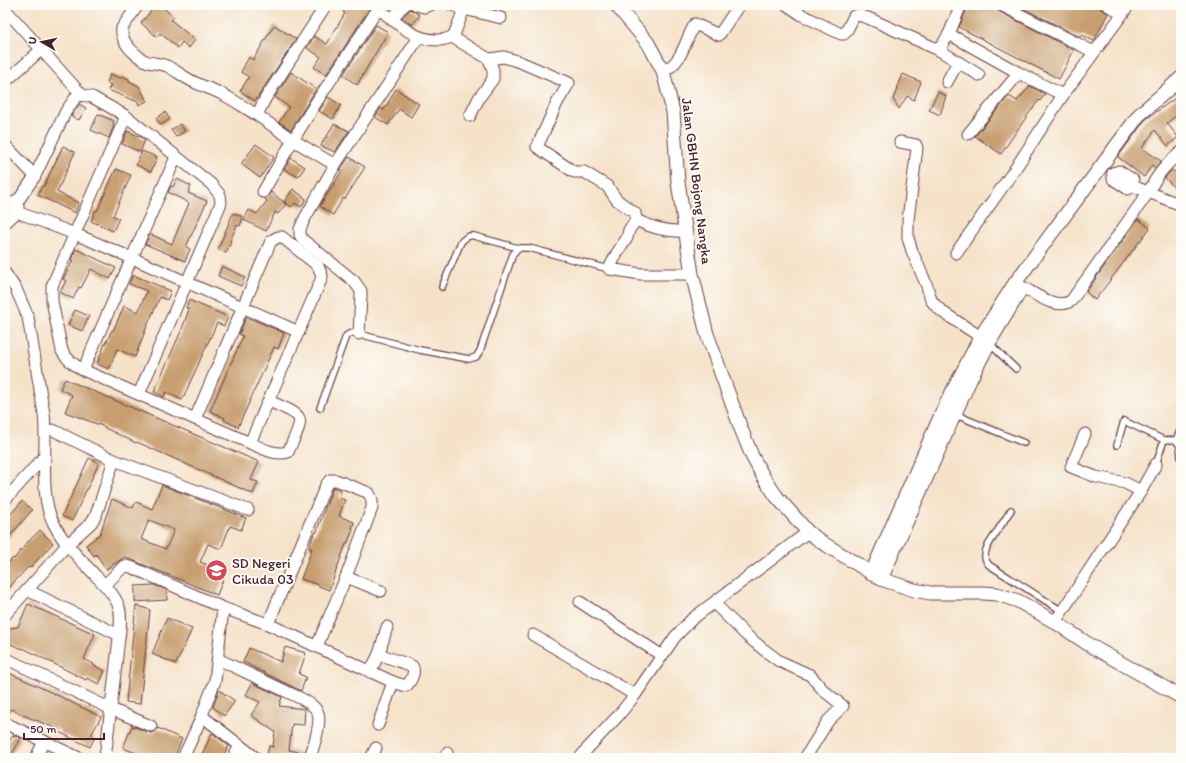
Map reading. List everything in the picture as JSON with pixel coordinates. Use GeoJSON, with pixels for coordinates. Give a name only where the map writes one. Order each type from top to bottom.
{"type":"FeatureCollection","features":[{"type":"Feature","properties":{"kind":"street"},"geometry":{"type":"LineString","coordinates":[[138,5],[122,28],[126,43],[136,55],[153,64],[165,65],[195,83],[222,94],[335,165]]}},
{"type":"Feature","properties":{"kind":"street"},"geometry":{"type":"LineString","coordinates":[[257,115],[265,99],[326,5]]}},
{"type":"Feature","properties":{"kind":"street"},"geometry":{"type":"LineString","coordinates":[[392,20],[399,10],[405,5]]}},
{"type":"Feature","properties":{"kind":"street"},"geometry":{"type":"LineString","coordinates":[[416,5],[424,7],[430,5]]}},
{"type":"Feature","properties":{"kind":"street"},"geometry":{"type":"LineString","coordinates":[[452,5],[465,7],[501,18]]}},
{"type":"Feature","properties":{"kind":"street","name":"Jalan GBHN Bojong Nangka"},"geometry":{"type":"LineString","coordinates":[[616,5],[648,43],[664,71],[673,112],[678,182],[685,231],[692,274],[706,334],[752,456],[764,478],[777,497],[808,532],[876,577],[914,590],[930,593],[984,593],[1008,597],[1058,617],[1091,646],[1181,696]]}},
{"type":"Feature","properties":{"kind":"street"},"geometry":{"type":"LineString","coordinates":[[664,71],[672,67],[675,63],[682,52],[695,24],[719,35],[739,5]]}},
{"type":"Feature","properties":{"kind":"street"},"geometry":{"type":"LineString","coordinates":[[787,5],[802,15],[841,34],[846,32],[854,16],[858,15],[876,21],[940,50],[979,75]]}},
{"type":"Feature","properties":{"kind":"street"},"geometry":{"type":"LineString","coordinates":[[940,50],[949,34],[961,5]]}},
{"type":"Feature","properties":{"kind":"street"},"geometry":{"type":"LineString","coordinates":[[1001,5],[1094,52]]}},
{"type":"Feature","properties":{"kind":"street"},"geometry":{"type":"LineString","coordinates":[[956,253],[1015,169],[1063,95],[1126,9],[1107,5]]}},
{"type":"Feature","properties":{"kind":"street"},"geometry":{"type":"LineString","coordinates":[[263,192],[293,140],[376,12],[382,11],[392,20],[419,37],[436,40],[452,37],[457,31],[465,7]]}},
{"type":"Feature","properties":{"kind":"street"},"geometry":{"type":"LineString","coordinates":[[5,9],[82,95]]}},
{"type":"Feature","properties":{"kind":"street"},"geometry":{"type":"LineString","coordinates":[[949,34],[1019,73],[1063,95]]}},
{"type":"Feature","properties":{"kind":"street"},"geometry":{"type":"LineString","coordinates":[[359,334],[361,291],[359,286],[303,240],[300,235],[300,229],[335,165],[419,37]]}},
{"type":"Feature","properties":{"kind":"street"},"geometry":{"type":"LineString","coordinates":[[452,37],[488,59],[493,70],[493,79],[479,98],[470,116]]}},
{"type":"Feature","properties":{"kind":"street"},"geometry":{"type":"LineString","coordinates":[[5,82],[42,49]]}},
{"type":"Feature","properties":{"kind":"street"},"geometry":{"type":"LineString","coordinates":[[488,59],[504,57],[520,62],[569,83],[557,103],[537,148],[574,172],[584,172],[607,186],[617,200],[635,213],[636,220],[629,230],[627,238],[617,252],[609,269],[646,274],[692,274]]}},
{"type":"Feature","properties":{"kind":"street"},"geometry":{"type":"LineString","coordinates":[[947,82],[958,62]]}},
{"type":"Feature","properties":{"kind":"street"},"geometry":{"type":"LineString","coordinates":[[968,134],[1019,73]]}},
{"type":"Feature","properties":{"kind":"street"},"geometry":{"type":"LineString","coordinates":[[876,577],[944,408],[985,339],[1015,283],[1107,168],[1139,115],[1181,78]]}},
{"type":"Feature","properties":{"kind":"street"},"geometry":{"type":"LineString","coordinates":[[876,577],[954,414],[985,339],[1136,128],[1146,116],[1181,87]]}},
{"type":"Feature","properties":{"kind":"street"},"geometry":{"type":"LineString","coordinates":[[5,223],[9,208],[20,198],[34,176],[66,111],[76,97],[82,95],[92,97],[126,116],[211,184],[220,195],[221,203],[139,394]]}},
{"type":"Feature","properties":{"kind":"street"},"geometry":{"type":"LineString","coordinates":[[126,116],[52,286],[52,301],[62,351],[69,361],[83,370],[250,443],[276,453],[283,454],[288,452],[301,424],[300,417],[294,412],[269,401]]}},
{"type":"Feature","properties":{"kind":"street"},"geometry":{"type":"LineString","coordinates":[[900,142],[916,145],[917,148],[908,220],[908,238],[932,300],[944,313],[985,339]]}},
{"type":"Feature","properties":{"kind":"street"},"geometry":{"type":"LineString","coordinates":[[5,145],[34,176]]}},
{"type":"Feature","properties":{"kind":"street"},"geometry":{"type":"LineString","coordinates":[[1022,287],[1054,303],[1066,304],[1071,301],[1148,193],[1157,176],[1170,161],[1181,152]]}},
{"type":"Feature","properties":{"kind":"street"},"geometry":{"type":"LineString","coordinates":[[83,370],[176,157]]}},
{"type":"Feature","properties":{"kind":"street"},"geometry":{"type":"LineString","coordinates":[[1107,168],[1119,171],[1134,180],[1133,186],[1181,205]]}},
{"type":"Feature","properties":{"kind":"street"},"geometry":{"type":"LineString","coordinates":[[9,208],[132,258],[299,332]]}},
{"type":"Feature","properties":{"kind":"street"},"geometry":{"type":"LineString","coordinates":[[636,220],[662,230],[685,231]]}},
{"type":"Feature","properties":{"kind":"street"},"geometry":{"type":"LineString","coordinates":[[195,419],[271,241],[278,237],[282,237],[318,266],[322,276],[250,443]]}},
{"type":"Feature","properties":{"kind":"street"},"geometry":{"type":"LineString","coordinates":[[5,273],[16,289],[28,317],[46,435],[44,457],[46,494],[53,523],[67,545],[105,585],[117,602],[119,608],[119,634],[105,758]]}},
{"type":"Feature","properties":{"kind":"street"},"geometry":{"type":"LineString","coordinates":[[53,430],[114,460],[248,510]]}},
{"type":"Feature","properties":{"kind":"street"},"geometry":{"type":"LineString","coordinates":[[1085,434],[1071,467],[1096,477],[1125,483],[1141,491]]}},
{"type":"Feature","properties":{"kind":"street"},"geometry":{"type":"LineString","coordinates":[[5,500],[44,457]]}},
{"type":"Feature","properties":{"kind":"street"},"geometry":{"type":"LineString","coordinates":[[5,615],[67,545],[91,523],[96,515],[114,460]]}},
{"type":"Feature","properties":{"kind":"street"},"geometry":{"type":"LineString","coordinates":[[1058,617],[1141,491],[1156,464]]}},
{"type":"Feature","properties":{"kind":"street"},"geometry":{"type":"LineString","coordinates":[[268,624],[326,485],[330,480],[336,480],[370,493],[372,508],[346,577],[317,646]]}},
{"type":"Feature","properties":{"kind":"street"},"geometry":{"type":"LineString","coordinates":[[580,758],[635,695],[661,655],[692,619],[808,532]]}},
{"type":"Feature","properties":{"kind":"street"},"geometry":{"type":"LineString","coordinates":[[105,585],[121,568],[124,566],[131,567],[223,608],[268,624],[393,682],[406,686],[409,684],[414,668],[379,654]]}},
{"type":"Feature","properties":{"kind":"street"},"geometry":{"type":"LineString","coordinates":[[346,577],[381,591]]}},
{"type":"Feature","properties":{"kind":"street"},"geometry":{"type":"LineString","coordinates":[[27,590],[119,634]]}},
{"type":"Feature","properties":{"kind":"street"},"geometry":{"type":"LineString","coordinates":[[580,602],[661,655]]}},
{"type":"Feature","properties":{"kind":"street"},"geometry":{"type":"LineString","coordinates":[[714,603],[746,635],[763,649],[778,660],[810,675],[824,692],[843,706],[828,721],[805,758]]}},
{"type":"Feature","properties":{"kind":"street"},"geometry":{"type":"LineString","coordinates":[[183,758],[202,716],[214,681],[218,659],[218,641],[223,608]]}},
{"type":"Feature","properties":{"kind":"street"},"geometry":{"type":"LineString","coordinates":[[370,672],[379,654],[387,627]]}},
{"type":"Feature","properties":{"kind":"street"},"geometry":{"type":"LineString","coordinates":[[532,635],[635,695]]}},
{"type":"Feature","properties":{"kind":"street"},"geometry":{"type":"LineString","coordinates":[[5,658],[111,709],[151,726]]}},
{"type":"Feature","properties":{"kind":"street"},"geometry":{"type":"LineString","coordinates":[[218,659],[302,699],[314,707],[318,712],[319,721],[310,758]]}},
{"type":"Feature","properties":{"kind":"street"},"geometry":{"type":"LineString","coordinates":[[378,725],[393,682]]}},
{"type":"Feature","properties":{"kind":"street"},"geometry":{"type":"LineString","coordinates":[[202,716],[256,758]]}},
{"type":"Feature","properties":{"kind":"street"},"geometry":{"type":"LineString","coordinates":[[5,723],[79,758]]}},
{"type":"Feature","properties":{"kind":"street"},"geometry":{"type":"LineString","coordinates":[[36,758],[44,741]]}},
{"type":"Feature","properties":{"kind":"street"},"geometry":{"type":"LineString","coordinates":[[233,758],[240,746]]}},
{"type":"Feature","properties":{"kind":"lane"},"geometry":{"type":"LineString","coordinates":[[442,287],[462,242],[470,235],[518,248],[529,248],[609,269]]}},
{"type":"Feature","properties":{"kind":"lane"},"geometry":{"type":"LineString","coordinates":[[320,408],[348,334],[359,334],[420,350],[469,359],[476,356],[480,351],[513,254],[518,248]]}},
{"type":"Feature","properties":{"kind":"lane"},"geometry":{"type":"LineString","coordinates":[[985,339],[1016,369]]}},
{"type":"Feature","properties":{"kind":"lane"},"geometry":{"type":"LineString","coordinates":[[954,414],[1024,443]]}},
{"type":"Feature","properties":{"kind":"lane"},"geometry":{"type":"LineString","coordinates":[[1117,445],[1124,421],[1164,440],[1176,440]]}},
{"type":"Feature","properties":{"kind":"lane"},"geometry":{"type":"LineString","coordinates":[[1176,440],[1181,429]]}},
{"type":"Feature","properties":{"kind":"lane"},"geometry":{"type":"LineString","coordinates":[[1156,464],[1164,440]]}},
{"type":"Feature","properties":{"kind":"lane"},"geometry":{"type":"LineString","coordinates":[[1176,440],[1180,446],[1181,458]]}},
{"type":"Feature","properties":{"kind":"lane"},"geometry":{"type":"LineString","coordinates":[[1011,510],[984,553],[986,561],[1058,617]]}},
{"type":"Feature","properties":{"kind":"building"},"geometry":{"type":"Polygon","coordinates":[[[156,5],[160,5],[174,17],[171,20],[195,40],[189,48],[182,42],[178,48],[160,33],[157,37],[141,23],[156,5]]]}},
{"type":"Feature","properties":{"kind":"building"},"geometry":{"type":"Polygon","coordinates":[[[347,5],[372,5],[326,75],[314,67],[321,57],[307,48],[314,36],[327,44],[345,13],[343,12],[347,5]]]}},
{"type":"Feature","properties":{"kind":"building"},"geometry":{"type":"Polygon","coordinates":[[[968,5],[994,5],[998,11],[1074,50],[1059,79],[959,27],[968,5]]]}},
{"type":"Feature","properties":{"kind":"building"},"geometry":{"type":"Polygon","coordinates":[[[1017,5],[1099,5],[1101,9],[1108,13],[1094,41],[1082,35],[1080,37],[1017,5]]]}},
{"type":"Feature","properties":{"kind":"building"},"geometry":{"type":"Polygon","coordinates":[[[410,9],[420,15],[412,25],[402,18],[410,9]]]}},
{"type":"Feature","properties":{"kind":"building"},"geometry":{"type":"Polygon","coordinates":[[[274,25],[296,39],[255,101],[240,91],[249,77],[241,72],[249,57],[253,60],[274,25]]]}},
{"type":"Feature","properties":{"kind":"building"},"geometry":{"type":"Polygon","coordinates":[[[376,25],[388,32],[357,85],[343,75],[376,25]]]}},
{"type":"Feature","properties":{"kind":"building"},"geometry":{"type":"Polygon","coordinates":[[[291,72],[316,89],[291,130],[279,122],[289,107],[275,97],[291,72]]]}},
{"type":"Feature","properties":{"kind":"building"},"geometry":{"type":"Polygon","coordinates":[[[110,74],[121,78],[122,76],[139,86],[147,101],[139,105],[138,102],[108,90],[111,85],[107,83],[110,74]]]}},
{"type":"Feature","properties":{"kind":"building"},"geometry":{"type":"Polygon","coordinates":[[[903,74],[921,82],[914,100],[907,96],[899,109],[893,99],[903,74]]]}},
{"type":"Feature","properties":{"kind":"building"},"geometry":{"type":"Polygon","coordinates":[[[1030,86],[1045,94],[1027,116],[1001,154],[975,136],[1009,96],[1017,101],[1030,86]]]}},
{"type":"Feature","properties":{"kind":"building"},"geometry":{"type":"Polygon","coordinates":[[[396,89],[419,104],[411,117],[399,109],[388,125],[375,117],[381,108],[384,110],[396,89]]]}},
{"type":"Feature","properties":{"kind":"building"},"geometry":{"type":"Polygon","coordinates":[[[938,92],[946,96],[940,115],[929,110],[938,92]]]}},
{"type":"Feature","properties":{"kind":"building"},"geometry":{"type":"Polygon","coordinates":[[[1181,94],[1181,112],[1167,123],[1178,137],[1168,146],[1155,130],[1142,148],[1161,161],[1155,168],[1152,165],[1144,177],[1118,157],[1145,120],[1181,94]]]}},
{"type":"Feature","properties":{"kind":"building"},"geometry":{"type":"Polygon","coordinates":[[[328,97],[341,105],[333,119],[319,111],[328,97]]]}},
{"type":"Feature","properties":{"kind":"building"},"geometry":{"type":"Polygon","coordinates":[[[79,104],[86,108],[79,120],[71,116],[79,104]]]}},
{"type":"Feature","properties":{"kind":"building"},"geometry":{"type":"Polygon","coordinates":[[[165,112],[170,119],[161,125],[156,119],[165,112]]]}},
{"type":"Feature","properties":{"kind":"building"},"geometry":{"type":"Polygon","coordinates":[[[98,114],[114,121],[109,138],[91,130],[98,114]]]}},
{"type":"Feature","properties":{"kind":"building"},"geometry":{"type":"Polygon","coordinates":[[[180,124],[185,131],[176,137],[171,130],[180,124]]]}},
{"type":"Feature","properties":{"kind":"building"},"geometry":{"type":"Polygon","coordinates":[[[334,124],[349,131],[335,152],[321,146],[334,124]]]}},
{"type":"Feature","properties":{"kind":"building"},"geometry":{"type":"Polygon","coordinates":[[[127,131],[145,140],[140,152],[122,144],[127,131]]]}},
{"type":"Feature","properties":{"kind":"building"},"geometry":{"type":"Polygon","coordinates":[[[256,144],[274,157],[260,178],[241,164],[256,144]]]}},
{"type":"Feature","properties":{"kind":"building"},"geometry":{"type":"Polygon","coordinates":[[[63,146],[75,152],[57,192],[79,203],[75,213],[38,195],[42,186],[44,186],[63,146]]]}},
{"type":"Feature","properties":{"kind":"building"},"geometry":{"type":"Polygon","coordinates":[[[142,151],[157,157],[151,172],[136,165],[142,151]]]}},
{"type":"Feature","properties":{"kind":"building"},"geometry":{"type":"Polygon","coordinates":[[[349,157],[365,167],[333,215],[320,206],[349,157]]]}},
{"type":"Feature","properties":{"kind":"building"},"geometry":{"type":"Polygon","coordinates":[[[291,158],[305,167],[298,177],[284,169],[291,158]]]}},
{"type":"Feature","properties":{"kind":"building"},"geometry":{"type":"Polygon","coordinates":[[[116,169],[131,175],[113,216],[119,218],[113,231],[91,221],[116,169]]]}},
{"type":"Feature","properties":{"kind":"building"},"geometry":{"type":"Polygon","coordinates":[[[1172,170],[1181,177],[1181,194],[1165,178],[1172,170]]]}},
{"type":"Feature","properties":{"kind":"building"},"geometry":{"type":"Polygon","coordinates":[[[177,179],[191,186],[188,193],[207,201],[186,247],[190,249],[185,261],[145,244],[150,234],[172,244],[189,203],[168,192],[171,186],[173,187],[177,179]]]}},
{"type":"Feature","properties":{"kind":"building"},"geometry":{"type":"Polygon","coordinates":[[[293,189],[306,199],[301,207],[295,203],[292,207],[284,202],[293,189]]]}},
{"type":"Feature","properties":{"kind":"building"},"geometry":{"type":"Polygon","coordinates":[[[271,192],[286,204],[278,214],[275,212],[266,231],[244,220],[249,210],[257,214],[267,201],[265,199],[271,192]]]}},
{"type":"Feature","properties":{"kind":"building"},"geometry":{"type":"Polygon","coordinates":[[[233,213],[243,217],[240,226],[237,225],[226,253],[218,249],[233,213]]]}},
{"type":"Feature","properties":{"kind":"building"},"geometry":{"type":"Polygon","coordinates":[[[1138,219],[1150,228],[1095,300],[1086,292],[1138,219]]]}},
{"type":"Feature","properties":{"kind":"building"},"geometry":{"type":"Polygon","coordinates":[[[76,249],[116,268],[110,279],[91,269],[81,288],[79,287],[73,299],[60,292],[66,281],[63,279],[73,260],[71,260],[76,249]]]}},
{"type":"Feature","properties":{"kind":"building"},"geometry":{"type":"Polygon","coordinates":[[[222,266],[245,277],[241,286],[218,276],[222,266]]]}},
{"type":"Feature","properties":{"kind":"building"},"geometry":{"type":"Polygon","coordinates":[[[133,275],[171,291],[167,300],[160,297],[135,357],[117,349],[109,369],[97,364],[106,341],[112,330],[113,331],[124,306],[138,312],[147,291],[129,284],[133,275]]]}},
{"type":"Feature","properties":{"kind":"building"},"geometry":{"type":"Polygon","coordinates":[[[189,300],[228,317],[224,326],[217,323],[182,400],[166,392],[164,397],[154,392],[182,329],[189,309],[186,308],[189,300]]]}},
{"type":"Feature","properties":{"kind":"building"},"geometry":{"type":"Polygon","coordinates":[[[75,310],[89,316],[82,331],[68,325],[75,310]]]}},
{"type":"Feature","properties":{"kind":"building"},"geometry":{"type":"Polygon","coordinates":[[[246,317],[284,333],[278,349],[274,347],[238,427],[224,420],[225,418],[210,411],[243,336],[239,334],[246,317]]]}},
{"type":"Feature","properties":{"kind":"building"},"geometry":{"type":"Polygon","coordinates":[[[65,379],[259,462],[251,480],[258,482],[253,494],[137,442],[136,443],[105,427],[65,412],[72,395],[60,389],[65,379]]]}},
{"type":"Feature","properties":{"kind":"building"},"geometry":{"type":"Polygon","coordinates":[[[89,458],[99,463],[72,521],[62,516],[89,458]]]}},
{"type":"Feature","properties":{"kind":"building"},"geometry":{"type":"Polygon","coordinates":[[[162,485],[246,518],[241,530],[230,526],[221,549],[208,544],[200,562],[226,572],[217,595],[125,557],[106,569],[96,554],[94,556],[86,545],[100,534],[112,499],[133,508],[136,502],[152,509],[162,485]],[[149,520],[141,539],[166,549],[174,530],[149,520]]]}},
{"type":"Feature","properties":{"kind":"building"},"geometry":{"type":"Polygon","coordinates":[[[333,487],[341,490],[339,498],[345,500],[339,516],[354,522],[353,529],[329,590],[301,579],[312,549],[309,548],[314,533],[316,533],[333,487]]]}},
{"type":"Feature","properties":{"kind":"building"},"geometry":{"type":"Polygon","coordinates":[[[22,501],[32,510],[5,542],[5,521],[22,501]]]}},
{"type":"Feature","properties":{"kind":"building"},"geometry":{"type":"Polygon","coordinates":[[[40,530],[53,543],[30,568],[28,567],[5,594],[5,566],[13,558],[14,559],[40,530]]]}},
{"type":"Feature","properties":{"kind":"building"},"geometry":{"type":"Polygon","coordinates":[[[154,585],[167,590],[167,600],[135,602],[135,586],[154,585]]]}},
{"type":"Feature","properties":{"kind":"building"},"geometry":{"type":"Polygon","coordinates":[[[28,604],[95,634],[84,659],[105,671],[99,684],[87,678],[86,680],[23,648],[5,642],[5,626],[11,628],[18,627],[28,604]]]}},
{"type":"Feature","properties":{"kind":"building"},"geometry":{"type":"Polygon","coordinates":[[[136,605],[150,610],[140,704],[126,702],[136,605]]]}},
{"type":"Feature","properties":{"kind":"building"},"geometry":{"type":"Polygon","coordinates":[[[167,618],[192,629],[176,664],[152,654],[167,618]]]}},
{"type":"Feature","properties":{"kind":"building"},"geometry":{"type":"Polygon","coordinates":[[[285,647],[306,653],[299,674],[306,677],[301,691],[243,662],[249,648],[281,662],[285,647]]]}},
{"type":"Feature","properties":{"kind":"building"},"geometry":{"type":"Polygon","coordinates":[[[5,671],[101,717],[91,735],[95,737],[90,747],[59,732],[60,730],[11,709],[7,716],[5,716],[5,671]]]}},
{"type":"Feature","properties":{"kind":"building"},"geometry":{"type":"Polygon","coordinates":[[[252,683],[282,697],[279,706],[305,709],[304,725],[292,724],[289,750],[304,753],[303,758],[266,758],[269,746],[273,747],[275,732],[251,715],[260,702],[246,695],[252,683]]]}},
{"type":"Feature","properties":{"kind":"building"},"geometry":{"type":"Polygon","coordinates":[[[219,690],[235,701],[224,716],[213,707],[219,690]]]}},
{"type":"Feature","properties":{"kind":"building"},"geometry":{"type":"Polygon","coordinates":[[[132,726],[151,733],[158,728],[182,739],[174,758],[140,758],[141,755],[123,748],[132,726]]]}},
{"type":"Feature","properties":{"kind":"building"},"geometry":{"type":"Polygon","coordinates":[[[212,733],[229,746],[222,758],[200,758],[212,733]]]}},
{"type":"Feature","properties":{"kind":"building"},"geometry":{"type":"Polygon","coordinates":[[[13,735],[21,738],[10,758],[5,758],[5,741],[8,743],[13,735]]]}},
{"type":"Feature","properties":{"kind":"place","name":"SD Negeri Cikuda 03"},"geometry":{"type":"Point","coordinates":[216,571]}}]}
